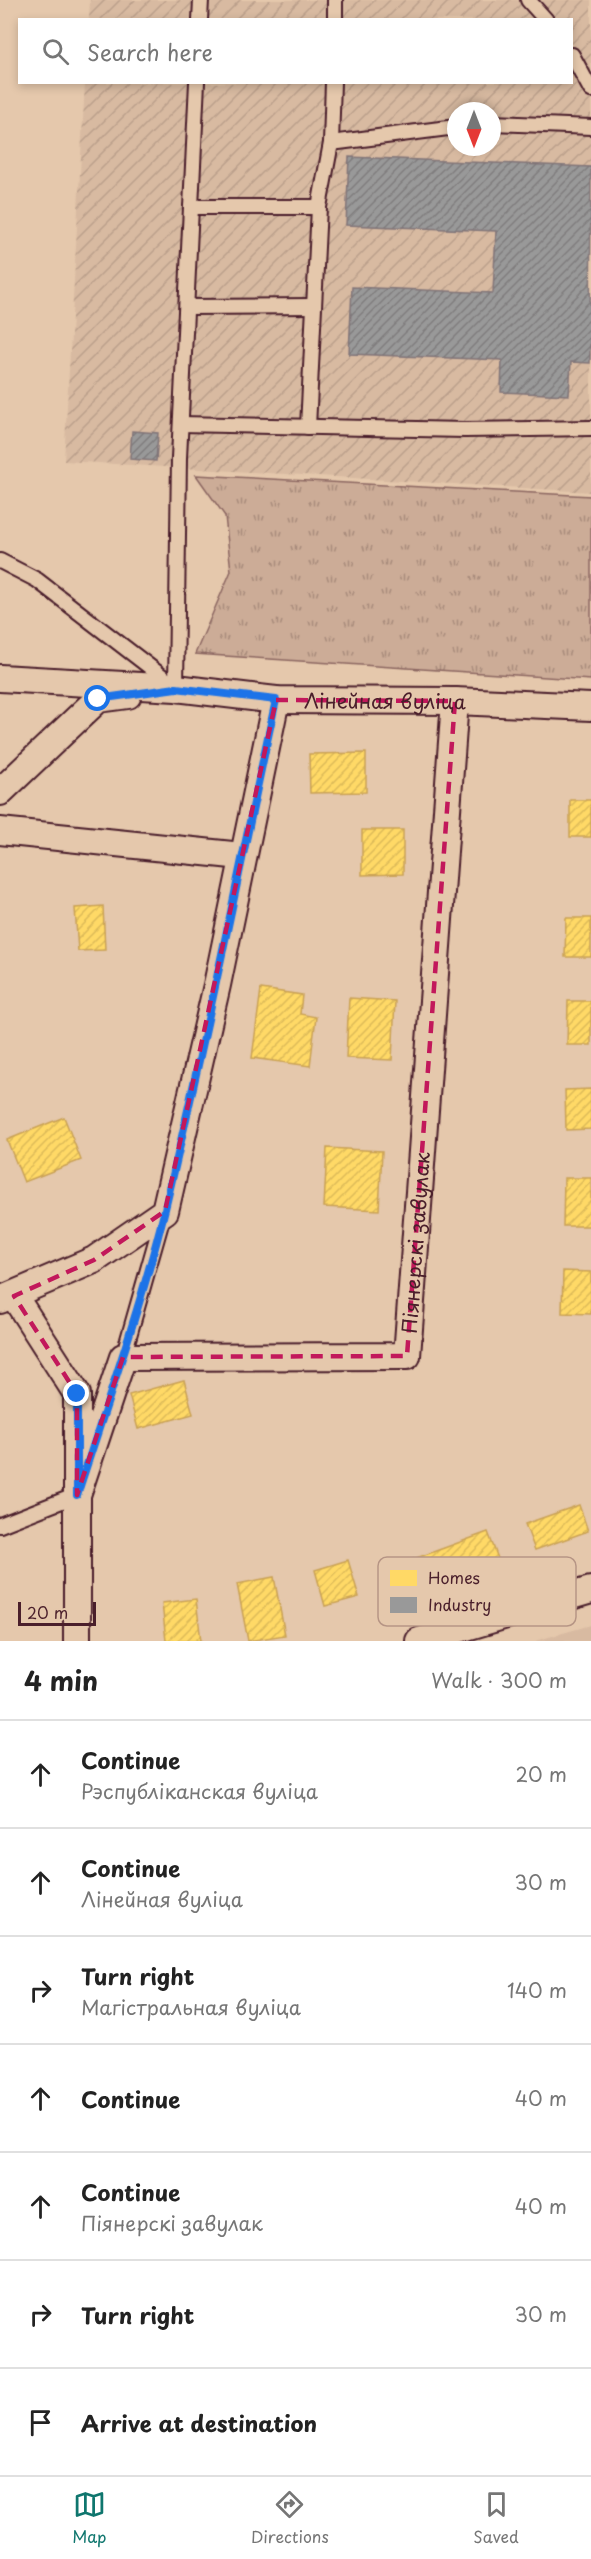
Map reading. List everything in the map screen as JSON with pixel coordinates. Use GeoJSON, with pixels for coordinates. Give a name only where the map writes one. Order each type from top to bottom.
{"type":"FeatureCollection","features":[{"type":"Feature","properties":{"kind":"street","name":"Лінейная вуліца"},"geometry":{"type":"LineString","coordinates":[[0,678],[176,688],[276,700],[454,701],[591,707]]}},
{"type":"Feature","properties":{"kind":"street"},"geometry":{"type":"LineString","coordinates":[[0,792],[98,699],[176,688]]}},
{"type":"Feature","properties":{"kind":"street"},"geometry":{"type":"LineString","coordinates":[[77,1641],[77,1394],[7,1298],[94,1260],[165,1211],[217,985],[276,700]]}},
{"type":"Feature","properties":{"kind":"street","name":"Піянерскі завулак"},"geometry":{"type":"LineString","coordinates":[[123,1357],[406,1356],[454,701]]}},
{"type":"Feature","properties":{"kind":"street"},"geometry":{"type":"LineString","coordinates":[[0,831],[242,856]]}},
{"type":"Feature","properties":{"kind":"street"},"geometry":{"type":"LineString","coordinates":[[77,1495],[123,1357]]}},
{"type":"Feature","properties":{"kind":"street"},"geometry":{"type":"LineString","coordinates":[[576,1594],[591,1590]]}},
{"type":"Feature","properties":{"kind":"street"},"geometry":{"type":"LineString","coordinates":[[419,1641],[470,1626]]}},
{"type":"Feature","properties":{"kind":"lane"},"geometry":{"type":"LineString","coordinates":[[200,18],[201,0]]}},
{"type":"Feature","properties":{"kind":"lane"},"geometry":{"type":"LineString","coordinates":[[335,0],[335,18]]}},
{"type":"Feature","properties":{"kind":"lane"},"geometry":{"type":"LineString","coordinates":[[528,0],[544,18]]}},
{"type":"Feature","properties":{"kind":"lane"},"geometry":{"type":"LineString","coordinates":[[573,57],[591,90]]}},
{"type":"Feature","properties":{"kind":"lane"},"geometry":{"type":"LineString","coordinates":[[176,688],[181,424],[197,84]]}},
{"type":"Feature","properties":{"kind":"lane"},"geometry":{"type":"LineString","coordinates":[[308,427],[319,207],[331,143],[333,84]]}},
{"type":"Feature","properties":{"kind":"lane"},"geometry":{"type":"LineString","coordinates":[[501,123],[591,127]]}},
{"type":"Feature","properties":{"kind":"lane"},"geometry":{"type":"LineString","coordinates":[[331,143],[447,128]]}},
{"type":"Feature","properties":{"kind":"lane"},"geometry":{"type":"LineString","coordinates":[[192,207],[319,207]]}},
{"type":"Feature","properties":{"kind":"lane"},"geometry":{"type":"LineString","coordinates":[[187,307],[314,306]]}},
{"type":"Feature","properties":{"kind":"lane"},"geometry":{"type":"LineString","coordinates":[[181,424],[465,430],[591,428]]}},
{"type":"Feature","properties":{"kind":"lane"},"geometry":{"type":"LineString","coordinates":[[0,561],[38,580],[176,688]]}},
{"type":"Feature","properties":{"kind":"lane"},"geometry":{"type":"LineString","coordinates":[[123,1357],[165,1211]]}},
{"type":"Feature","properties":{"kind":"lane"},"geometry":{"type":"LineString","coordinates":[[0,1525],[77,1495]]}},
{"type":"Feature","properties":{"kind":"highlighted area"},"geometry":{"type":"Polygon","coordinates":[[[276,700],[455,701],[407,1356],[123,1357],[77,1495],[77,1394],[14,1296],[94,1260],[165,1211],[276,700]]]}},
{"type":"Feature","properties":{"kind":"shaded area"},"geometry":{"type":"Polygon","coordinates":[[[90,0],[591,0],[591,492],[64,461],[85,84],[573,84],[573,18],[89,18],[90,0]]]}},
{"type":"Feature","properties":{"kind":"shaded area"},"geometry":{"type":"Polygon","coordinates":[[[591,1625],[591,1641],[535,1641],[591,1625]]]}},
{"type":"Feature","properties":{"kind":"green space"},"geometry":{"type":"Polygon","coordinates":[[[196,475],[591,496],[591,680],[195,654],[231,571],[225,516],[196,475]]]}},
{"type":"Feature","properties":{"kind":"building: Homes"},"geometry":{"type":"Polygon","coordinates":[[[366,753],[366,792],[310,793],[309,754],[366,753]]]}},
{"type":"Feature","properties":{"kind":"building: Homes"},"geometry":{"type":"Polygon","coordinates":[[[570,800],[591,800],[591,837],[570,837],[570,800]]]}},
{"type":"Feature","properties":{"kind":"building: Homes"},"geometry":{"type":"Polygon","coordinates":[[[362,830],[403,830],[403,874],[362,875],[362,830]]]}},
{"type":"Feature","properties":{"kind":"building: Homes"},"geometry":{"type":"Polygon","coordinates":[[[103,906],[105,950],[78,951],[75,908],[103,906]]]}},
{"type":"Feature","properties":{"kind":"building: Homes"},"geometry":{"type":"Polygon","coordinates":[[[566,918],[591,918],[591,957],[565,957],[566,918]]]}},
{"type":"Feature","properties":{"kind":"building: Homes"},"geometry":{"type":"Polygon","coordinates":[[[261,989],[302,995],[300,1014],[316,1017],[310,1066],[252,1058],[261,989]]]}},
{"type":"Feature","properties":{"kind":"building: Homes"},"geometry":{"type":"Polygon","coordinates":[[[349,998],[395,1001],[392,1060],[346,1058],[349,998]]]}},
{"type":"Feature","properties":{"kind":"building: Homes"},"geometry":{"type":"Polygon","coordinates":[[[568,1001],[591,1001],[591,1045],[567,1045],[568,1001]]]}},
{"type":"Feature","properties":{"kind":"building: Homes"},"geometry":{"type":"Polygon","coordinates":[[[591,1089],[591,1129],[566,1130],[565,1090],[591,1089]]]}},
{"type":"Feature","properties":{"kind":"building: Homes"},"geometry":{"type":"Polygon","coordinates":[[[64,1117],[81,1160],[24,1182],[7,1140],[64,1117]]]}},
{"type":"Feature","properties":{"kind":"building: Homes"},"geometry":{"type":"Polygon","coordinates":[[[327,1148],[382,1151],[379,1210],[324,1207],[327,1148]]]}},
{"type":"Feature","properties":{"kind":"building: Homes"},"geometry":{"type":"Polygon","coordinates":[[[564,1178],[591,1178],[591,1226],[563,1226],[564,1178]]]}},
{"type":"Feature","properties":{"kind":"building: Homes"},"geometry":{"type":"Polygon","coordinates":[[[563,1271],[591,1272],[591,1314],[562,1313],[563,1271]]]}},
{"type":"Feature","properties":{"kind":"building: Homes"},"geometry":{"type":"Polygon","coordinates":[[[184,1380],[193,1414],[138,1429],[129,1395],[184,1380]]]}},
{"type":"Feature","properties":{"kind":"building: Homes"},"geometry":{"type":"Polygon","coordinates":[[[579,1505],[588,1531],[535,1550],[525,1524],[579,1505]]]}},
{"type":"Feature","properties":{"kind":"building: Homes"},"geometry":{"type":"Polygon","coordinates":[[[488,1532],[497,1557],[419,1557],[488,1532]]]}},
{"type":"Feature","properties":{"kind":"building: Homes"},"geometry":{"type":"Polygon","coordinates":[[[348,1560],[359,1597],[325,1606],[315,1570],[348,1560]]]}},
{"type":"Feature","properties":{"kind":"building: Homes"},"geometry":{"type":"Polygon","coordinates":[[[274,1577],[285,1635],[248,1641],[237,1584],[274,1577]]]}},
{"type":"Feature","properties":{"kind":"building: Homes"},"geometry":{"type":"Polygon","coordinates":[[[196,1599],[201,1641],[166,1641],[162,1603],[196,1599]]]}},
{"type":"Feature","properties":{"kind":"building: Industry"},"geometry":{"type":"Polygon","coordinates":[[[349,157],[591,167],[590,363],[571,362],[569,395],[501,392],[502,360],[349,354],[352,287],[493,293],[496,231],[346,225],[349,157]]]}},
{"type":"Feature","properties":{"kind":"building: Industry"},"geometry":{"type":"Polygon","coordinates":[[[132,431],[158,433],[156,461],[130,459],[132,431]]]}},
{"type":"Feature","properties":{"kind":"route"},"geometry":{"type":"LineString","coordinates":[[77,1394],[77,1495],[123,1357],[165,1211],[217,985],[276,700],[176,688],[98,699]]}}]}
